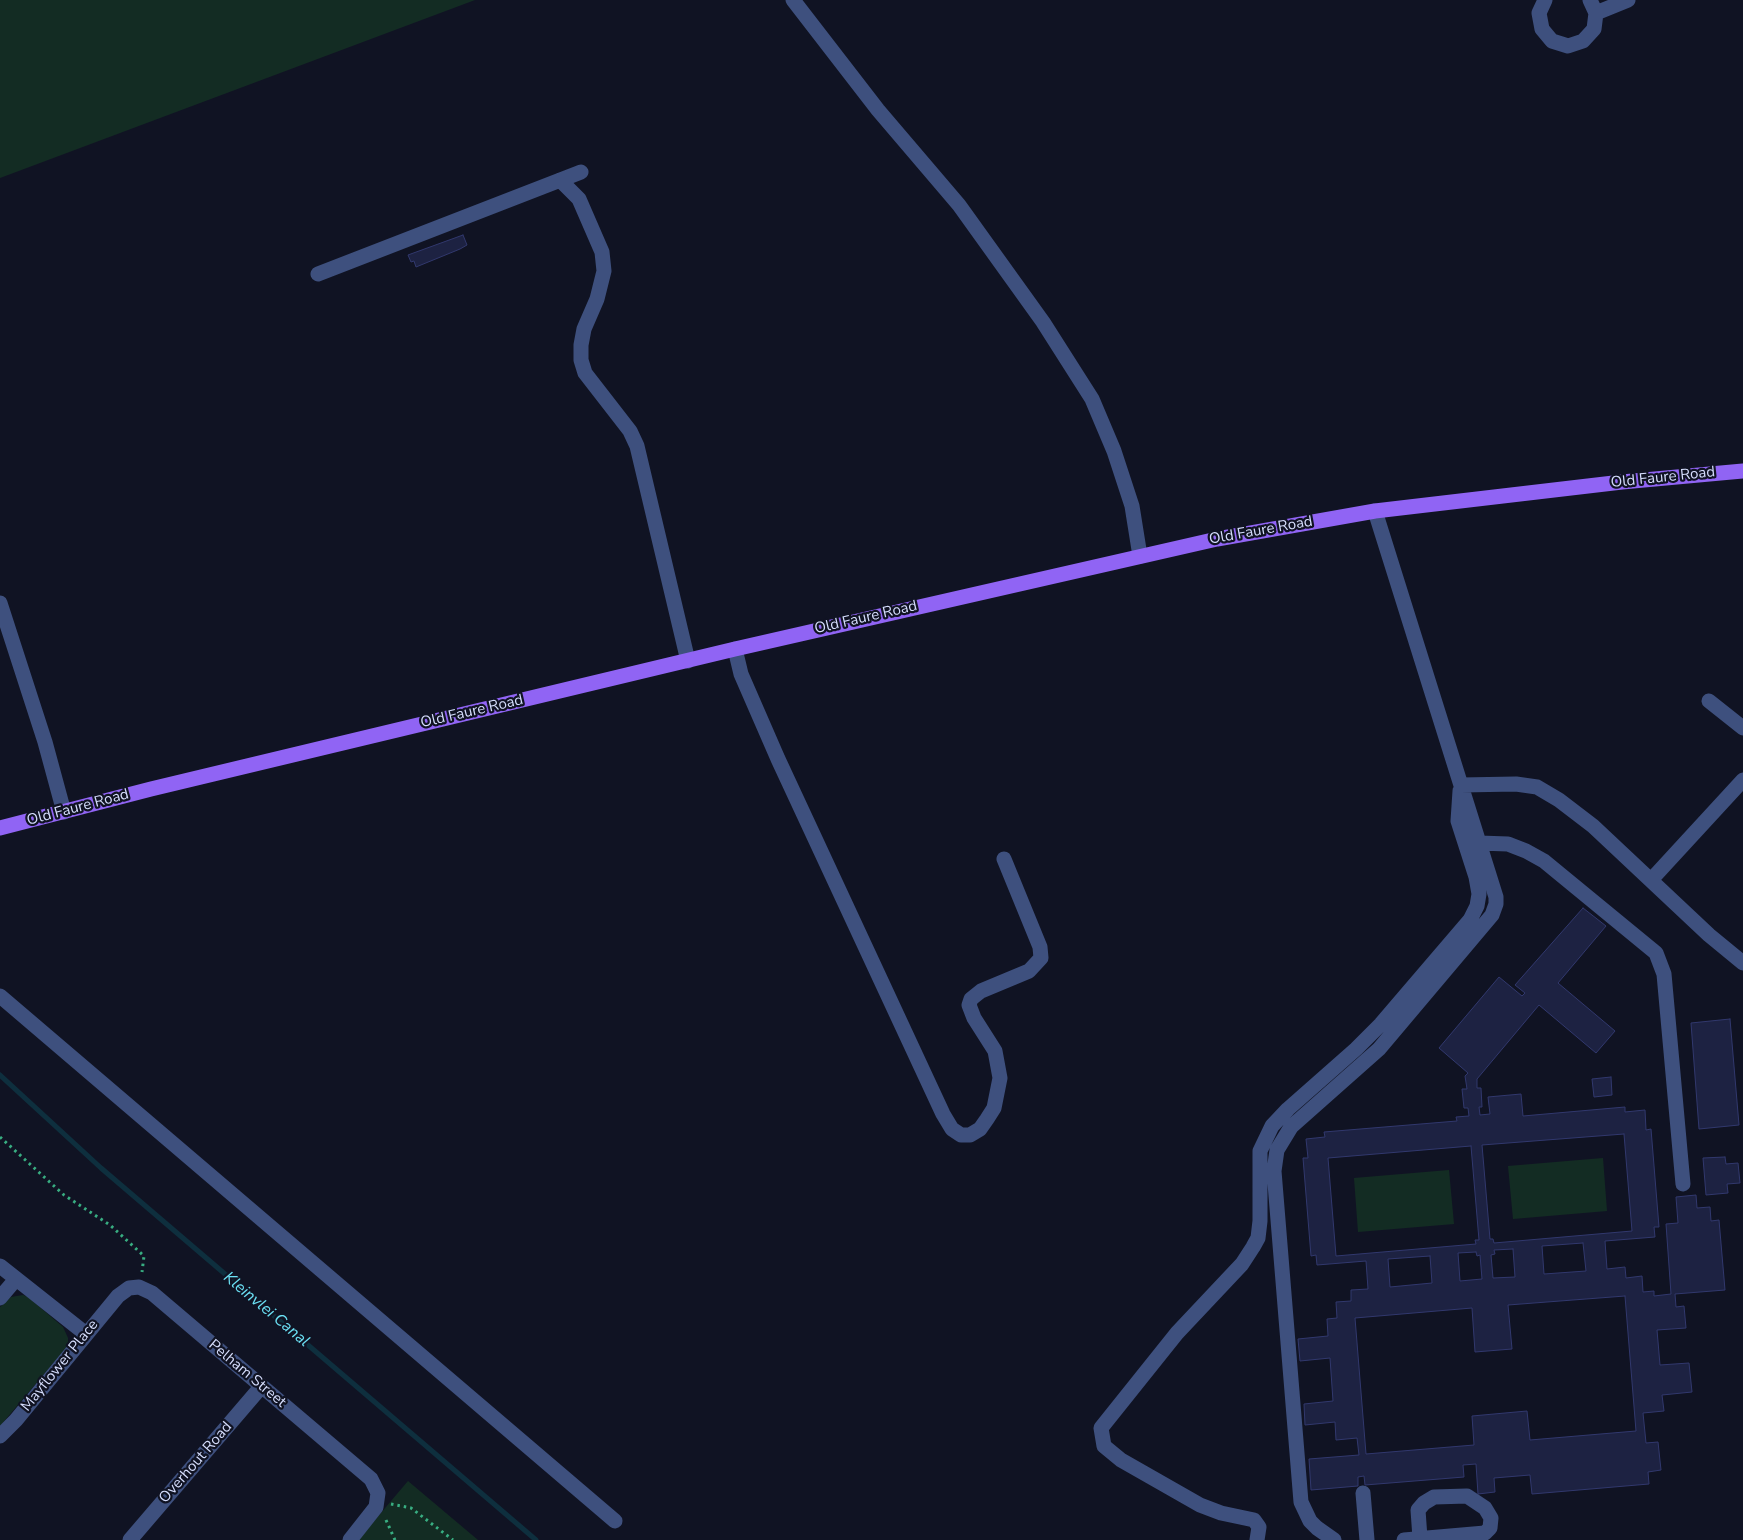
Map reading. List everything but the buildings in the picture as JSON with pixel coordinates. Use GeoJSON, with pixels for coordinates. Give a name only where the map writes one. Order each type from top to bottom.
{"type":"FeatureCollection","features":[{"type":"Feature","properties":{"kind":"main road","name":"Old Faure Road"},"geometry":{"type":"LineString","coordinates":[[0,828],[736,649],[1217,539],[1374,511],[1622,482],[1743,472]]}},
{"type":"Feature","properties":{"kind":"street"},"geometry":{"type":"LineString","coordinates":[[793,0],[878,110],[959,205],[1043,322],[1092,399],[1114,452],[1132,506],[1140,556]]}},
{"type":"Feature","properties":{"kind":"street"},"geometry":{"type":"LineString","coordinates":[[1545,0],[1539,13],[1542,29],[1546,36],[1560,45],[1568,46],[1583,41],[1594,29],[1593,6],[1628,0]]}},
{"type":"Feature","properties":{"kind":"street"},"geometry":{"type":"LineString","coordinates":[[318,274],[581,172]]}},
{"type":"Feature","properties":{"kind":"street"},"geometry":{"type":"LineString","coordinates":[[560,180],[579,200],[602,252],[604,271],[597,299],[584,329],[581,360],[585,373],[630,431],[637,446],[688,661]]}},
{"type":"Feature","properties":{"kind":"street"},"geometry":{"type":"LineString","coordinates":[[1334,1540],[1310,1521],[1301,1502],[1274,1160],[1280,1142],[1291,1127],[1379,1049],[1492,915],[1496,897],[1374,511]]}},
{"type":"Feature","properties":{"kind":"street"},"geometry":{"type":"LineString","coordinates":[[0,603],[45,742],[64,812]]}},
{"type":"Feature","properties":{"kind":"street"},"geometry":{"type":"LineString","coordinates":[[736,649],[741,674],[790,785],[943,1114],[952,1129],[961,1135],[970,1135],[980,1129],[988,1120],[994,1108],[1000,1078],[995,1051],[974,1018],[969,1005],[971,999],[981,991],[1029,971],[1041,958],[1040,947],[1004,859]]}},
{"type":"Feature","properties":{"kind":"street"},"geometry":{"type":"LineString","coordinates":[[1709,701],[1743,728]]}},
{"type":"Feature","properties":{"kind":"street"},"geometry":{"type":"LineString","coordinates":[[1651,880],[1743,780]]}},
{"type":"Feature","properties":{"kind":"street"},"geometry":{"type":"LineString","coordinates":[[1461,785],[1516,784],[1537,787],[1559,800],[1593,826],[1743,964]]}},
{"type":"Feature","properties":{"kind":"street"},"geometry":{"type":"LineString","coordinates":[[1257,1540],[1259,1527],[1254,1520],[1221,1513],[1200,1505],[1121,1460],[1104,1446],[1101,1428],[1178,1333],[1242,1264],[1258,1238],[1260,1222],[1260,1151],[1272,1126],[1381,1024],[1470,920],[1477,906],[1479,894],[1476,877],[1458,821],[1461,785]]}},
{"type":"Feature","properties":{"kind":"street"},"geometry":{"type":"LineString","coordinates":[[1479,843],[1508,844],[1544,861],[1656,953],[1664,974],[1683,1184]]}},
{"type":"Feature","properties":{"kind":"street"},"geometry":{"type":"LineString","coordinates":[[0,996],[615,1521]]}},
{"type":"Feature","properties":{"kind":"street"},"geometry":{"type":"LineString","coordinates":[[0,1266],[86,1334]]}},
{"type":"Feature","properties":{"kind":"street"},"geometry":{"type":"LineString","coordinates":[[0,1298],[16,1279]]}},
{"type":"Feature","properties":{"kind":"street","name":"Mayflower Place"},"geometry":{"type":"LineString","coordinates":[[0,1436],[16,1420],[118,1296],[129,1288],[140,1287]]}},
{"type":"Feature","properties":{"kind":"street","name":"Pelham Street"},"geometry":{"type":"LineString","coordinates":[[140,1287],[152,1293],[371,1479],[378,1493],[378,1501]]}},
{"type":"Feature","properties":{"kind":"street","name":"Overhout Road"},"geometry":{"type":"LineString","coordinates":[[130,1540],[261,1387]]}},
{"type":"Feature","properties":{"kind":"street"},"geometry":{"type":"LineString","coordinates":[[1363,1493],[1367,1540]]}},
{"type":"Feature","properties":{"kind":"street"},"geometry":{"type":"LineString","coordinates":[[1404,1540],[1485,1533],[1492,1524],[1491,1518],[1485,1508],[1467,1496],[1434,1498],[1424,1503],[1418,1510],[1420,1538]]}},
{"type":"Feature","properties":{"kind":"street"},"geometry":{"type":"LineString","coordinates":[[350,1540],[373,1513],[378,1501]]}},
{"type":"Feature","properties":{"kind":"path"},"geometry":{"type":"LineString","coordinates":[[0,1137],[64,1195],[110,1225],[144,1256],[140,1287]]}},
{"type":"Feature","properties":{"kind":"path"},"geometry":{"type":"LineString","coordinates":[[378,1501],[411,1508],[453,1540]]}},
{"type":"Feature","properties":{"kind":"green space"},"geometry":{"type":"Polygon","coordinates":[[[0,0],[475,0],[0,178],[0,0]]]}},
{"type":"Feature","properties":{"kind":"green space"},"geometry":{"type":"Polygon","coordinates":[[[1603,1158],[1607,1211],[1513,1219],[1508,1166],[1603,1158]]]}},
{"type":"Feature","properties":{"kind":"green space"},"geometry":{"type":"Polygon","coordinates":[[[1449,1170],[1454,1224],[1358,1232],[1354,1178],[1449,1170]]]}},
{"type":"Feature","properties":{"kind":"green space"},"geometry":{"type":"Polygon","coordinates":[[[23,1295],[28,1297],[63,1327],[68,1343],[66,1348],[0,1426],[0,1307],[11,1297],[23,1295]]]}},
{"type":"Feature","properties":{"kind":"green space"},"geometry":{"type":"Polygon","coordinates":[[[408,1481],[478,1540],[358,1540],[408,1481]]]}},
{"type":"Feature","properties":{"kind":"waterway","name":"Kleinvlei Canal"},"geometry":{"type":"LineString","coordinates":[[0,1075],[101,1168],[536,1540]]}}]}
